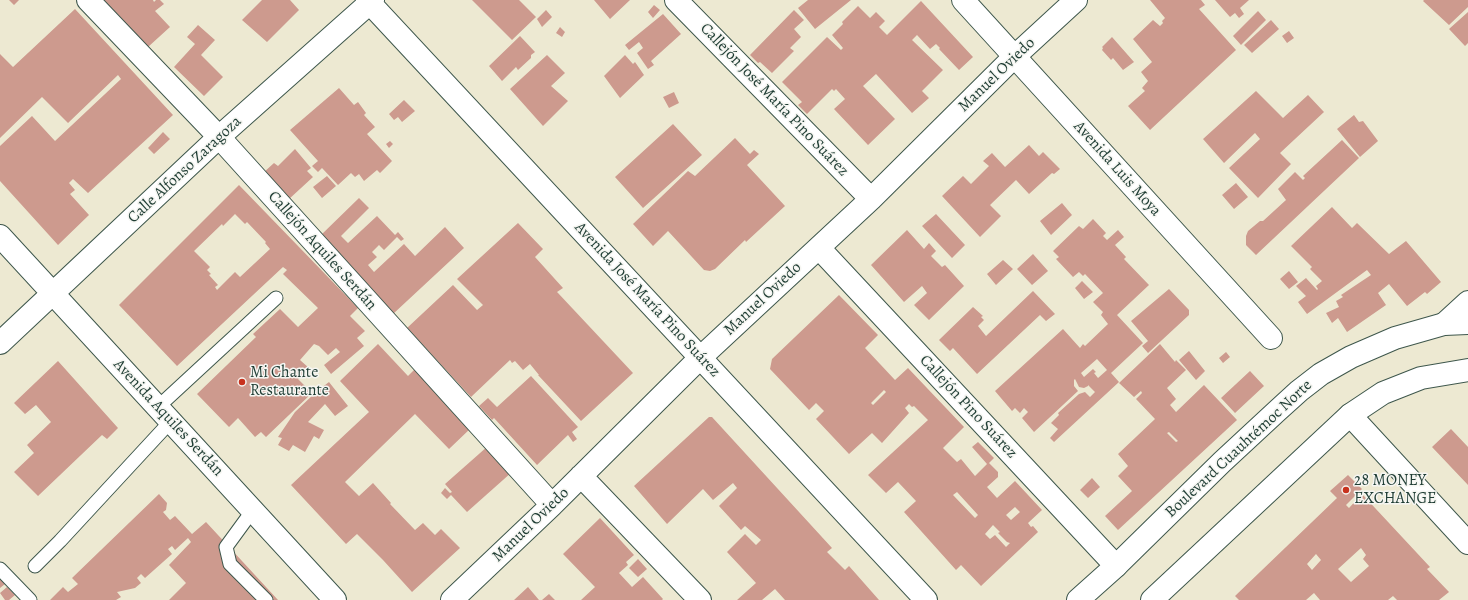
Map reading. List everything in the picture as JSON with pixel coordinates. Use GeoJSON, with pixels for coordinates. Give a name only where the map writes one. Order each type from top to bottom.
{"type":"FeatureCollection","features":[{"type":"Feature","properties":{"kind":"street","name":"Callejón Aquiles Serdán"},"geometry":{"type":"LineString","coordinates":[[88,0],[219,137],[552,505]]}},
{"type":"Feature","properties":{"kind":"street","name":"Callejón José María Pino Suárez"},"geometry":{"type":"LineString","coordinates":[[676,0],[871,200]]}},
{"type":"Feature","properties":{"kind":"street","name":"Avenida Luis Moya"},"geometry":{"type":"LineString","coordinates":[[963,0],[1271,338]]}},
{"type":"Feature","properties":{"kind":"street","name":"Manuel Oviedo"},"geometry":{"type":"LineString","coordinates":[[452,600],[552,505],[700,358],[871,200],[1014,57],[1076,0]]}},
{"type":"Feature","properties":{"kind":"street","name":"Calle Alfonso Zaragoza"},"geometry":{"type":"LineString","coordinates":[[0,343],[219,137],[370,1]]}},
{"type":"Feature","properties":{"kind":"street","name":"Avenida José María Pino Suárez"},"geometry":{"type":"LineString","coordinates":[[370,1],[926,600]]}},
{"type":"Feature","properties":{"kind":"street","name":"Avenida Aquiles Serdán"},"geometry":{"type":"LineString","coordinates":[[0,236],[335,600]]}},
{"type":"Feature","properties":{"kind":"street","name":"Callejón Pino Suárez"},"geometry":{"type":"LineString","coordinates":[[819,248],[1116,566]]}},
{"type":"Feature","properties":{"kind":"street"},"geometry":{"type":"LineString","coordinates":[[1444,324],[1468,302]]}},
{"type":"Feature","properties":{"kind":"street","name":"Boulevard Cuauhtémoc Norte"},"geometry":{"type":"LineString","coordinates":[[1078,600],[1116,566],[1276,411],[1316,379],[1351,357],[1395,338],[1444,324],[1468,323]]}},
{"type":"Feature","properties":{"kind":"street"},"geometry":{"type":"LineString","coordinates":[[1155,599],[1350,415],[1383,393],[1422,378],[1468,370]]}},
{"type":"Feature","properties":{"kind":"street"},"geometry":{"type":"LineString","coordinates":[[1350,415],[1468,543]]}},
{"type":"Feature","properties":{"kind":"street"},"geometry":{"type":"LineString","coordinates":[[581,476],[700,600]]}},
{"type":"Feature","properties":{"kind":"lane"},"geometry":{"type":"LineString","coordinates":[[35,566],[65,535],[164,414],[276,298]]}},
{"type":"Feature","properties":{"kind":"lane"},"geometry":{"type":"LineString","coordinates":[[252,510],[226,547],[230,564],[266,600]]}},
{"type":"Feature","properties":{"kind":"lane"},"geometry":{"type":"LineString","coordinates":[[0,569],[30,600]]}},
{"type":"Feature","properties":{"kind":"building"},"geometry":{"type":"Polygon","coordinates":[[[9,0],[19,0],[14,5],[9,0]]]}},
{"type":"Feature","properties":{"kind":"building"},"geometry":{"type":"Polygon","coordinates":[[[102,0],[153,0],[154,2],[156,0],[160,0],[164,4],[155,11],[170,27],[148,47],[102,0]]]}},
{"type":"Feature","properties":{"kind":"building"},"geometry":{"type":"Polygon","coordinates":[[[262,0],[290,0],[299,10],[267,42],[242,20],[262,0]]]}},
{"type":"Feature","properties":{"kind":"building"},"geometry":{"type":"Polygon","coordinates":[[[472,0],[519,0],[536,17],[512,40],[472,0]]]}},
{"type":"Feature","properties":{"kind":"building"},"geometry":{"type":"Polygon","coordinates":[[[594,0],[630,0],[610,19],[594,0]]]}},
{"type":"Feature","properties":{"kind":"building"},"geometry":{"type":"Polygon","coordinates":[[[808,0],[851,0],[815,29],[798,8],[808,0]]]}},
{"type":"Feature","properties":{"kind":"building"},"geometry":{"type":"Polygon","coordinates":[[[1150,0],[1201,0],[1205,5],[1199,9],[1236,50],[1150,130],[1128,106],[1145,91],[1142,88],[1148,81],[1141,72],[1152,62],[1133,39],[1153,20],[1160,26],[1165,18],[1150,0]]]}},
{"type":"Feature","properties":{"kind":"building"},"geometry":{"type":"Polygon","coordinates":[[[1215,0],[1249,0],[1240,8],[1244,14],[1239,18],[1235,13],[1230,17],[1215,0]]]}},
{"type":"Feature","properties":{"kind":"building"},"geometry":{"type":"Polygon","coordinates":[[[1468,0],[1468,7],[1449,25],[1423,1],[1468,0]]]}},
{"type":"Feature","properties":{"kind":"building"},"geometry":{"type":"Polygon","coordinates":[[[921,1],[973,57],[959,70],[936,44],[930,49],[917,35],[912,40],[943,70],[922,91],[929,98],[912,113],[876,74],[863,86],[895,119],[868,145],[834,109],[845,99],[836,89],[834,91],[832,89],[807,114],[798,105],[802,102],[782,82],[827,37],[841,50],[843,48],[832,35],[843,24],[842,22],[858,6],[870,18],[876,12],[885,21],[879,27],[887,35],[921,1]]]}},
{"type":"Feature","properties":{"kind":"building"},"geometry":{"type":"Polygon","coordinates":[[[654,5],[660,10],[653,18],[648,12],[654,5]]]}},
{"type":"Feature","properties":{"kind":"building"},"geometry":{"type":"Polygon","coordinates":[[[75,9],[173,115],[88,193],[73,179],[69,183],[75,190],[70,194],[89,215],[58,245],[0,181],[0,146],[32,116],[55,141],[121,79],[118,75],[68,123],[42,97],[0,138],[0,54],[13,67],[75,9]]]}},
{"type":"Feature","properties":{"kind":"building"},"geometry":{"type":"Polygon","coordinates":[[[546,10],[552,17],[542,27],[537,19],[546,10]]]}},
{"type":"Feature","properties":{"kind":"building"},"geometry":{"type":"Polygon","coordinates":[[[794,10],[804,20],[794,29],[801,37],[790,48],[794,51],[772,73],[750,55],[794,10]]]}},
{"type":"Feature","properties":{"kind":"building"},"geometry":{"type":"Polygon","coordinates":[[[1258,11],[1266,20],[1241,45],[1233,36],[1258,11]]]}},
{"type":"Feature","properties":{"kind":"building"},"geometry":{"type":"Polygon","coordinates":[[[1468,12],[1468,43],[1465,46],[1449,29],[1468,12]]]}},
{"type":"Feature","properties":{"kind":"building"},"geometry":{"type":"Polygon","coordinates":[[[663,14],[681,34],[651,61],[654,65],[648,69],[637,53],[643,48],[639,42],[629,50],[625,45],[663,14]]]}},
{"type":"Feature","properties":{"kind":"building"},"geometry":{"type":"Polygon","coordinates":[[[1271,20],[1279,29],[1252,53],[1244,45],[1271,20]]]}},
{"type":"Feature","properties":{"kind":"building"},"geometry":{"type":"Polygon","coordinates":[[[198,25],[215,40],[201,55],[223,77],[204,96],[174,67],[195,44],[187,37],[198,25]]]}},
{"type":"Feature","properties":{"kind":"building"},"geometry":{"type":"Polygon","coordinates":[[[560,27],[565,32],[562,37],[556,33],[560,27]]]}},
{"type":"Feature","properties":{"kind":"building"},"geometry":{"type":"Polygon","coordinates":[[[1289,31],[1294,38],[1287,43],[1282,36],[1289,31]]]}},
{"type":"Feature","properties":{"kind":"building"},"geometry":{"type":"Polygon","coordinates":[[[520,36],[535,52],[531,55],[531,58],[518,70],[516,67],[502,81],[489,66],[520,36]]]}},
{"type":"Feature","properties":{"kind":"building"},"geometry":{"type":"Polygon","coordinates":[[[1112,37],[1134,62],[1123,70],[1113,58],[1111,60],[1102,50],[1102,47],[1112,37]]]}},
{"type":"Feature","properties":{"kind":"building"},"geometry":{"type":"Polygon","coordinates":[[[547,55],[565,73],[551,86],[568,101],[543,126],[510,89],[547,55]]]}},
{"type":"Feature","properties":{"kind":"building"},"geometry":{"type":"Polygon","coordinates":[[[625,55],[633,64],[635,62],[644,75],[620,98],[604,76],[625,55]]]}},
{"type":"Feature","properties":{"kind":"building"},"geometry":{"type":"Polygon","coordinates":[[[339,88],[354,105],[358,102],[366,113],[364,115],[375,127],[367,134],[392,161],[380,173],[377,170],[364,181],[359,174],[355,177],[351,173],[338,185],[322,168],[318,172],[312,166],[318,161],[290,130],[339,88]]]}},
{"type":"Feature","properties":{"kind":"building"},"geometry":{"type":"Polygon","coordinates":[[[1256,91],[1283,118],[1308,95],[1324,112],[1280,153],[1291,164],[1258,198],[1229,168],[1260,139],[1255,133],[1224,163],[1203,139],[1256,91]]]}},
{"type":"Feature","properties":{"kind":"building"},"geometry":{"type":"Polygon","coordinates":[[[674,92],[679,103],[669,108],[663,97],[674,92]]]}},
{"type":"Feature","properties":{"kind":"building"},"geometry":{"type":"Polygon","coordinates":[[[404,100],[415,111],[402,122],[398,117],[394,120],[389,114],[404,100]]]}},
{"type":"Feature","properties":{"kind":"building"},"geometry":{"type":"Polygon","coordinates":[[[1354,115],[1359,122],[1363,121],[1378,141],[1360,157],[1337,129],[1354,115]]]}},
{"type":"Feature","properties":{"kind":"building"},"geometry":{"type":"Polygon","coordinates":[[[673,124],[702,155],[643,208],[615,177],[673,124]]]}},
{"type":"Feature","properties":{"kind":"building"},"geometry":{"type":"Polygon","coordinates":[[[163,132],[170,139],[154,154],[148,148],[163,132]]]}},
{"type":"Feature","properties":{"kind":"building"},"geometry":{"type":"Polygon","coordinates":[[[735,138],[750,154],[754,150],[759,154],[747,165],[785,206],[746,242],[745,240],[715,269],[710,271],[704,270],[668,231],[653,246],[633,224],[688,171],[695,176],[735,138]]]}},
{"type":"Feature","properties":{"kind":"building"},"geometry":{"type":"Polygon","coordinates":[[[1342,140],[1359,158],[1256,255],[1246,245],[1246,236],[1248,231],[1260,221],[1263,221],[1286,200],[1278,189],[1295,172],[1303,180],[1305,178],[1303,176],[1342,140]]]}},
{"type":"Feature","properties":{"kind":"building"},"geometry":{"type":"Polygon","coordinates":[[[390,141],[393,144],[389,148],[386,144],[390,141]]]}},
{"type":"Feature","properties":{"kind":"building"},"geometry":{"type":"Polygon","coordinates":[[[1029,145],[1039,156],[1043,152],[1060,169],[1054,174],[1052,173],[1029,194],[1016,180],[990,205],[1001,216],[980,237],[942,196],[963,176],[971,184],[989,166],[983,161],[992,153],[1005,167],[1029,145]]]}},
{"type":"Feature","properties":{"kind":"building"},"geometry":{"type":"Polygon","coordinates":[[[295,149],[311,168],[307,171],[313,177],[288,200],[263,173],[274,163],[278,166],[295,149]]]}},
{"type":"Feature","properties":{"kind":"building"},"geometry":{"type":"Polygon","coordinates":[[[327,176],[336,186],[322,198],[313,187],[327,176]]]}},
{"type":"Feature","properties":{"kind":"building"},"geometry":{"type":"Polygon","coordinates":[[[1236,183],[1248,197],[1234,209],[1222,195],[1236,183]]]}},
{"type":"Feature","properties":{"kind":"building"},"geometry":{"type":"Polygon","coordinates":[[[239,185],[358,308],[350,316],[365,331],[357,338],[364,346],[331,374],[324,365],[340,352],[336,348],[328,355],[319,346],[314,344],[300,360],[309,368],[298,379],[312,393],[266,437],[261,432],[255,437],[238,418],[229,427],[197,394],[256,337],[253,334],[280,309],[298,327],[318,308],[283,274],[287,270],[283,267],[177,366],[119,305],[239,185]],[[235,214],[223,226],[222,224],[194,251],[210,267],[207,270],[211,274],[209,275],[218,285],[215,287],[217,290],[235,272],[240,277],[270,249],[265,243],[266,242],[247,222],[245,224],[235,214]]]}},
{"type":"Feature","properties":{"kind":"building"},"geometry":{"type":"Polygon","coordinates":[[[359,198],[369,208],[341,236],[348,243],[377,216],[395,235],[398,232],[404,239],[401,241],[397,237],[384,250],[379,245],[372,252],[377,257],[368,265],[374,272],[404,244],[415,256],[445,227],[464,248],[393,314],[320,236],[359,198]]]}},
{"type":"Feature","properties":{"kind":"building"},"geometry":{"type":"Polygon","coordinates":[[[1062,203],[1072,215],[1051,235],[1040,221],[1062,203]]]}},
{"type":"Feature","properties":{"kind":"building"},"geometry":{"type":"Polygon","coordinates":[[[1332,207],[1352,228],[1357,223],[1389,254],[1406,241],[1441,282],[1427,294],[1425,292],[1407,306],[1389,284],[1378,293],[1386,305],[1347,332],[1338,318],[1332,323],[1326,313],[1339,307],[1336,301],[1343,297],[1341,295],[1371,275],[1367,270],[1307,314],[1298,302],[1306,296],[1296,286],[1306,278],[1317,290],[1318,289],[1316,286],[1322,281],[1310,269],[1312,267],[1291,246],[1332,207]]]}},
{"type":"Feature","properties":{"kind":"building"},"geometry":{"type":"Polygon","coordinates":[[[936,214],[965,245],[952,258],[922,226],[936,214]]]}},
{"type":"Feature","properties":{"kind":"building"},"geometry":{"type":"Polygon","coordinates":[[[1093,219],[1106,233],[1103,236],[1107,240],[1118,230],[1124,237],[1115,245],[1126,257],[1124,259],[1149,285],[1117,315],[1143,343],[1111,373],[1119,382],[1054,442],[1050,438],[1058,429],[1051,423],[1059,415],[1058,413],[1079,394],[1085,392],[1090,397],[1095,392],[1088,385],[1084,388],[1079,387],[1075,379],[1074,386],[1078,391],[1034,432],[1022,418],[1028,412],[1024,408],[1020,413],[1015,408],[1012,411],[995,391],[1063,329],[1080,348],[1083,344],[1085,346],[1108,324],[1101,315],[1103,312],[1093,302],[1103,293],[1085,274],[1083,276],[1079,272],[1073,277],[1056,259],[1059,257],[1053,251],[1079,226],[1083,229],[1093,219]],[[1097,359],[1081,373],[1084,377],[1093,369],[1098,378],[1107,370],[1097,359]]]}},
{"type":"Feature","properties":{"kind":"building"},"geometry":{"type":"Polygon","coordinates":[[[518,223],[543,249],[535,257],[563,288],[557,292],[633,373],[581,421],[538,375],[530,364],[523,370],[515,361],[512,363],[510,360],[471,397],[407,328],[453,285],[477,310],[483,305],[457,279],[518,223]]]}},
{"type":"Feature","properties":{"kind":"building"},"geometry":{"type":"Polygon","coordinates":[[[907,230],[924,249],[929,243],[936,251],[931,256],[942,267],[945,265],[964,286],[929,320],[914,305],[927,293],[922,286],[904,302],[871,265],[907,230]]]}},
{"type":"Feature","properties":{"kind":"building"},"geometry":{"type":"Polygon","coordinates":[[[1033,254],[1048,271],[1032,285],[1017,269],[1033,254]]]}},
{"type":"Feature","properties":{"kind":"building"},"geometry":{"type":"Polygon","coordinates":[[[1003,260],[1013,269],[996,285],[987,274],[1003,260]]]}},
{"type":"Feature","properties":{"kind":"building"},"geometry":{"type":"Polygon","coordinates":[[[1289,271],[1298,282],[1289,289],[1280,279],[1289,271]]]}},
{"type":"Feature","properties":{"kind":"building"},"geometry":{"type":"Polygon","coordinates":[[[1082,281],[1093,292],[1084,299],[1075,288],[1082,281]]]}},
{"type":"Feature","properties":{"kind":"building"},"geometry":{"type":"Polygon","coordinates":[[[1169,289],[1189,310],[1189,315],[1148,353],[1142,346],[1148,341],[1131,321],[1169,289]]]}},
{"type":"Feature","properties":{"kind":"building"},"geometry":{"type":"Polygon","coordinates":[[[1033,291],[1055,314],[1046,321],[1040,315],[977,374],[953,348],[950,351],[939,340],[973,307],[983,316],[981,317],[984,320],[978,326],[986,336],[1033,291]]]}},
{"type":"Feature","properties":{"kind":"building"},"geometry":{"type":"Polygon","coordinates":[[[839,295],[878,335],[865,348],[895,380],[908,368],[964,427],[943,448],[957,462],[961,459],[975,476],[987,464],[972,447],[978,442],[994,458],[989,463],[998,472],[998,477],[987,487],[997,498],[1015,481],[1042,510],[1028,523],[1038,532],[981,586],[961,565],[956,570],[904,512],[916,501],[898,482],[886,493],[868,475],[928,420],[914,406],[912,407],[909,404],[905,408],[909,413],[882,443],[872,433],[849,454],[816,419],[824,411],[816,403],[809,410],[770,369],[772,359],[839,295]],[[884,390],[871,403],[873,405],[886,392],[884,390]],[[957,492],[953,495],[975,518],[978,515],[957,492]],[[1015,507],[1006,515],[1011,520],[1020,512],[1015,507]],[[993,525],[985,534],[990,539],[995,535],[1006,547],[1010,543],[998,533],[1000,532],[993,525]]]}},
{"type":"Feature","properties":{"kind":"building"},"geometry":{"type":"Polygon","coordinates":[[[378,344],[408,376],[416,368],[471,428],[449,449],[415,414],[345,482],[359,496],[373,483],[391,503],[390,504],[415,530],[423,523],[435,535],[441,529],[460,548],[412,592],[357,534],[346,544],[291,485],[369,412],[340,381],[378,344]]]}},
{"type":"Feature","properties":{"kind":"building"},"geometry":{"type":"Polygon","coordinates":[[[1160,344],[1175,362],[1176,360],[1186,370],[1167,388],[1176,399],[1170,405],[1176,412],[1204,385],[1237,420],[1118,530],[1105,516],[1132,491],[1118,476],[1128,466],[1118,454],[1155,419],[1136,399],[1142,393],[1141,391],[1134,397],[1119,383],[1160,344]],[[1169,432],[1167,433],[1176,442],[1178,441],[1169,432]]]}},
{"type":"Feature","properties":{"kind":"building"},"geometry":{"type":"Polygon","coordinates":[[[1189,351],[1205,371],[1196,380],[1179,360],[1189,351]]]}},
{"type":"Feature","properties":{"kind":"building"},"geometry":{"type":"Polygon","coordinates":[[[1226,352],[1230,357],[1223,363],[1219,358],[1226,352]]]}},
{"type":"Feature","properties":{"kind":"building"},"geometry":{"type":"Polygon","coordinates":[[[58,361],[118,428],[107,439],[102,435],[38,496],[14,472],[34,453],[27,445],[51,422],[36,405],[25,414],[14,403],[58,361]]]}},
{"type":"Feature","properties":{"kind":"building"},"geometry":{"type":"Polygon","coordinates":[[[1250,371],[1264,386],[1235,413],[1221,398],[1250,371]]]}},
{"type":"Feature","properties":{"kind":"building"},"geometry":{"type":"Polygon","coordinates":[[[531,376],[578,427],[572,432],[577,439],[573,442],[568,435],[537,465],[494,418],[492,420],[479,406],[488,398],[497,407],[531,376]]]}},
{"type":"Feature","properties":{"kind":"building"},"geometry":{"type":"Polygon","coordinates":[[[329,382],[348,406],[335,416],[325,404],[308,422],[324,430],[319,439],[314,436],[305,452],[293,445],[289,451],[278,445],[282,438],[278,437],[295,412],[329,382]]]}},
{"type":"Feature","properties":{"kind":"building"},"geometry":{"type":"Polygon","coordinates":[[[709,417],[712,417],[832,548],[827,552],[845,570],[849,566],[879,600],[785,600],[775,589],[762,600],[737,600],[756,583],[727,552],[745,534],[756,545],[761,540],[745,526],[741,530],[719,506],[737,488],[733,483],[713,500],[703,489],[667,524],[634,486],[709,417]]]}},
{"type":"Feature","properties":{"kind":"building"},"geometry":{"type":"Polygon","coordinates":[[[1451,429],[1468,447],[1468,485],[1432,447],[1451,429]]]}},
{"type":"Feature","properties":{"kind":"building"},"geometry":{"type":"Polygon","coordinates":[[[488,446],[512,472],[467,512],[451,495],[447,499],[441,493],[445,488],[450,493],[452,492],[445,484],[488,446]]]}},
{"type":"Feature","properties":{"kind":"building"},"geometry":{"type":"Polygon","coordinates":[[[1348,475],[1362,489],[1346,505],[1349,508],[1362,494],[1430,567],[1427,569],[1449,592],[1439,600],[1397,600],[1393,596],[1388,600],[1320,600],[1314,593],[1306,600],[1239,600],[1235,596],[1337,498],[1330,491],[1348,475]],[[1361,548],[1338,569],[1351,582],[1369,566],[1363,559],[1366,555],[1361,548]],[[1316,554],[1307,564],[1312,570],[1321,560],[1316,554]]]}},
{"type":"Feature","properties":{"kind":"building"},"geometry":{"type":"Polygon","coordinates":[[[1092,478],[1100,487],[1088,498],[1080,490],[1092,478]]]}},
{"type":"Feature","properties":{"kind":"building"},"geometry":{"type":"Polygon","coordinates":[[[159,494],[167,503],[166,510],[163,512],[170,520],[175,516],[192,534],[206,522],[278,600],[169,600],[186,583],[169,565],[191,542],[188,538],[175,550],[172,546],[168,549],[172,554],[145,578],[141,574],[137,578],[141,583],[135,588],[117,592],[121,597],[116,600],[50,600],[63,587],[68,592],[78,584],[72,578],[159,494]]]}},
{"type":"Feature","properties":{"kind":"building"},"geometry":{"type":"Polygon","coordinates":[[[600,518],[634,555],[626,562],[628,565],[619,573],[632,587],[643,577],[663,599],[662,600],[581,600],[595,587],[563,554],[600,518]]]}},
{"type":"Feature","properties":{"kind":"building"},"geometry":{"type":"Polygon","coordinates":[[[638,559],[647,569],[638,577],[629,568],[638,559]]]}},
{"type":"Feature","properties":{"kind":"building"},"geometry":{"type":"Polygon","coordinates":[[[0,579],[5,584],[0,588],[0,579]]]}},
{"type":"Feature","properties":{"kind":"building"},"geometry":{"type":"Polygon","coordinates":[[[7,587],[15,595],[9,600],[5,600],[0,593],[7,587]]]}},
{"type":"Feature","properties":{"kind":"building"},"geometry":{"type":"Polygon","coordinates":[[[528,587],[539,600],[514,600],[528,587]]]}},
{"type":"Feature","properties":{"kind":"building"},"geometry":{"type":"Polygon","coordinates":[[[549,594],[555,600],[542,600],[549,594]]]}},
{"type":"Feature","properties":{"kind":"place","name":"Mi Chante Restaurante"},"geometry":{"type":"Point","coordinates":[242,382]}},
{"type":"Feature","properties":{"kind":"place","name":"28 MONEY EXCHANGE"},"geometry":{"type":"Point","coordinates":[1346,490]}}]}
